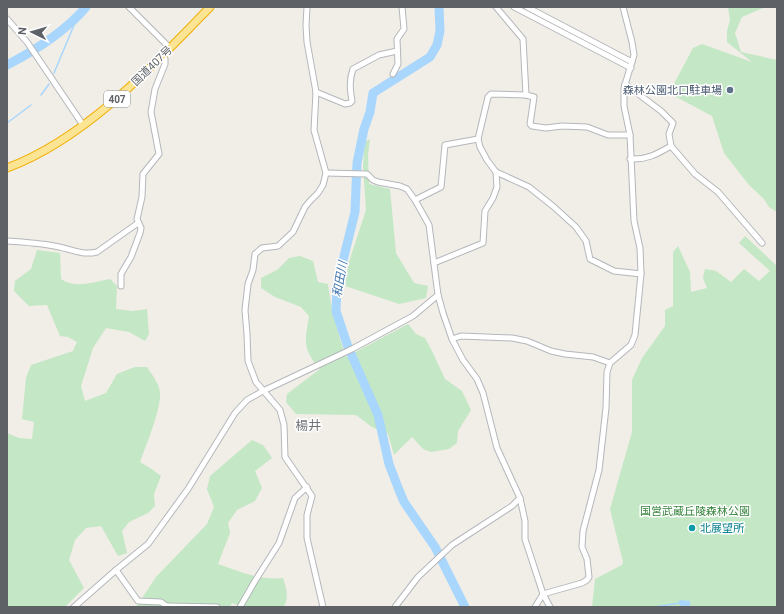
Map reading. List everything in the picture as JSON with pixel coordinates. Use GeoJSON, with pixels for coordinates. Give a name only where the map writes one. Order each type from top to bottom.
{"type":"FeatureCollection","features":[{"type":"Feature","properties":{"kind":"highway","name":"国道407号"},"geometry":{"type":"LineString","coordinates":[[7,168],[24,162],[47,149],[122,95],[210,7]]}},
{"type":"Feature","properties":{"kind":"street"},"geometry":{"type":"LineString","coordinates":[[129,7],[170,48]]}},
{"type":"Feature","properties":{"kind":"street"},"geometry":{"type":"LineString","coordinates":[[307,7],[307,42],[316,92],[314,130],[326,173],[323,185],[305,208],[293,232],[278,246],[262,248],[255,254],[253,270],[248,284],[245,310],[248,334],[248,361],[256,382],[280,410],[284,425],[285,457],[312,496],[308,515],[307,538],[323,607]]}},
{"type":"Feature","properties":{"kind":"street"},"geometry":{"type":"LineString","coordinates":[[393,74],[398,64],[397,39],[404,29],[402,7]]}},
{"type":"Feature","properties":{"kind":"street"},"geometry":{"type":"LineString","coordinates":[[496,7],[523,39],[526,95]]}},
{"type":"Feature","properties":{"kind":"street"},"geometry":{"type":"LineString","coordinates":[[514,7],[631,68]]}},
{"type":"Feature","properties":{"kind":"street"},"geometry":{"type":"LineString","coordinates":[[527,7],[632,62]]}},
{"type":"Feature","properties":{"kind":"street"},"geometry":{"type":"LineString","coordinates":[[535,607],[543,594],[582,583],[589,577],[587,560],[582,547],[583,531],[599,470],[606,408],[607,372],[610,363],[631,345],[635,335],[641,274],[640,248],[634,221],[630,135],[624,106],[625,84],[634,55],[623,7]]}},
{"type":"Feature","properties":{"kind":"street"},"geometry":{"type":"LineString","coordinates":[[7,20],[28,42],[83,124]]}},
{"type":"Feature","properties":{"kind":"street"},"geometry":{"type":"LineString","coordinates":[[316,92],[345,104],[350,104],[352,101],[350,78],[353,69],[379,55],[397,51]]}},
{"type":"Feature","properties":{"kind":"street"},"geometry":{"type":"LineString","coordinates":[[121,286],[121,274],[131,257],[141,228],[138,223],[137,214],[142,198],[143,174],[159,154],[151,112],[155,89],[165,64],[165,59],[162,55]]}},
{"type":"Feature","properties":{"kind":"street"},"geometry":{"type":"LineString","coordinates":[[625,84],[673,123],[669,134],[671,146],[695,174],[718,192],[762,243]]}},
{"type":"Feature","properties":{"kind":"street"},"geometry":{"type":"LineString","coordinates":[[434,263],[483,243],[485,211],[493,198],[497,187],[496,172],[480,147],[478,139],[488,97],[491,94],[534,96],[530,124],[532,126],[546,128],[562,126],[586,127],[608,135],[630,135]]}},
{"type":"Feature","properties":{"kind":"street"},"geometry":{"type":"LineString","coordinates":[[415,200],[442,187],[444,145],[478,139]]}},
{"type":"Feature","properties":{"kind":"street"},"geometry":{"type":"LineString","coordinates":[[630,159],[641,160],[671,146]]}},
{"type":"Feature","properties":{"kind":"street"},"geometry":{"type":"LineString","coordinates":[[496,172],[529,187],[576,227],[586,241],[590,259],[614,271],[641,274]]}},
{"type":"Feature","properties":{"kind":"street"},"geometry":{"type":"LineString","coordinates":[[326,173],[367,174],[373,180],[378,182],[405,188],[415,200],[429,225],[438,295],[442,313],[452,339],[463,360],[477,379],[483,393],[497,448],[520,498],[525,521],[525,539],[543,594],[550,607]]}},
{"type":"Feature","properties":{"kind":"street"},"geometry":{"type":"LineString","coordinates":[[7,241],[53,245],[77,253],[90,254],[97,252],[138,223]]}},
{"type":"Feature","properties":{"kind":"street"},"geometry":{"type":"LineString","coordinates":[[74,607],[148,544],[188,489],[235,413],[247,400],[352,349],[413,316],[438,295]]}},
{"type":"Feature","properties":{"kind":"street"},"geometry":{"type":"LineString","coordinates":[[452,339],[461,336],[527,340],[552,351],[593,357],[610,363]]}},
{"type":"Feature","properties":{"kind":"street"},"geometry":{"type":"LineString","coordinates":[[240,607],[279,543],[295,498],[307,487]]}},
{"type":"Feature","properties":{"kind":"street"},"geometry":{"type":"LineString","coordinates":[[395,607],[418,577],[452,545],[512,506],[520,498]]}},
{"type":"Feature","properties":{"kind":"street"},"geometry":{"type":"LineString","coordinates":[[116,570],[138,604],[162,602],[168,607],[217,607]]}},
{"type":"Feature","properties":{"kind":"green space"},"geometry":{"type":"Polygon","coordinates":[[[728,7],[763,7],[742,17],[735,33],[741,52],[777,60],[777,212],[769,207],[764,199],[749,185],[724,153],[712,116],[669,93],[693,48],[702,44],[752,62],[727,42],[727,31],[730,20],[728,7]]]}},
{"type":"Feature","properties":{"kind":"green space"},"geometry":{"type":"Polygon","coordinates":[[[370,139],[368,155],[369,184],[390,189],[396,253],[414,283],[428,286],[426,298],[399,304],[345,286],[348,265],[366,210],[363,166],[365,142],[370,139]]]}},
{"type":"Feature","properties":{"kind":"green space","name":"国営武蔵丘陵森林公園"},"geometry":{"type":"Polygon","coordinates":[[[745,236],[777,266],[777,607],[592,607],[595,579],[622,565],[623,562],[610,509],[632,432],[632,380],[642,358],[665,326],[665,310],[673,306],[673,252],[678,246],[690,272],[691,292],[707,288],[703,278],[705,269],[716,271],[731,282],[744,269],[759,281],[770,271],[739,243],[745,236]]]}},
{"type":"Feature","properties":{"kind":"green space"},"geometry":{"type":"Polygon","coordinates":[[[37,250],[60,253],[61,279],[66,282],[72,284],[85,284],[110,279],[117,286],[116,309],[133,311],[147,309],[149,334],[145,341],[129,332],[106,328],[93,348],[81,386],[85,401],[106,393],[117,374],[135,367],[147,367],[158,386],[160,400],[153,428],[140,462],[161,476],[154,494],[155,506],[148,513],[129,522],[122,531],[127,553],[118,556],[101,526],[86,528],[75,540],[69,560],[84,588],[65,607],[7,607],[7,433],[19,438],[32,439],[34,422],[22,419],[26,378],[31,365],[73,351],[77,342],[68,337],[60,336],[47,305],[29,306],[14,291],[15,281],[31,269],[37,250]]]}},
{"type":"Feature","properties":{"kind":"green space"},"geometry":{"type":"Polygon","coordinates":[[[300,256],[313,261],[318,282],[328,284],[335,321],[346,357],[408,324],[416,334],[425,338],[445,379],[462,391],[471,410],[458,431],[457,443],[449,449],[431,452],[423,449],[412,437],[394,455],[388,434],[372,427],[356,415],[296,414],[286,402],[287,394],[320,369],[310,356],[306,344],[306,332],[309,316],[301,307],[275,297],[261,288],[261,278],[277,270],[289,258],[300,256]]]}},
{"type":"Feature","properties":{"kind":"green space"},"geometry":{"type":"Polygon","coordinates":[[[252,440],[263,445],[272,458],[255,471],[262,488],[255,501],[237,510],[228,523],[230,533],[218,564],[258,577],[275,579],[283,578],[287,597],[283,607],[243,607],[232,603],[230,607],[136,607],[156,577],[207,524],[214,507],[207,489],[210,476],[252,440]]]}},
{"type":"Feature","properties":{"kind":"water"},"geometry":{"type":"Polygon","coordinates":[[[679,600],[690,601],[690,607],[680,607],[679,600]]]}},
{"type":"Feature","properties":{"kind":"waterway"},"geometry":{"type":"LineString","coordinates":[[7,65],[50,40],[78,16],[86,7]]}},
{"type":"Feature","properties":{"kind":"waterway","name":"和田川"},"geometry":{"type":"LineString","coordinates":[[439,7],[440,31],[437,45],[430,57],[373,93],[370,112],[364,129],[357,163],[355,212],[337,285],[336,311],[348,347],[378,415],[389,464],[404,502],[435,547],[465,607]]}},
{"type":"Feature","properties":{"kind":"waterway"},"geometry":{"type":"LineString","coordinates":[[54,73],[77,18]]}},
{"type":"Feature","properties":{"kind":"waterway"},"geometry":{"type":"LineString","coordinates":[[41,95],[49,84]]}},
{"type":"Feature","properties":{"kind":"waterway"},"geometry":{"type":"LineString","coordinates":[[7,123],[31,105]]}},
{"type":"Feature","properties":{"kind":"waterway"},"geometry":{"type":"LineString","coordinates":[[654,607],[680,603]]}},
{"type":"Feature","properties":{"kind":"place","name":"森林公園北口駐車場"},"geometry":{"type":"Point","coordinates":[730,90]}},
{"type":"Feature","properties":{"kind":"place","name":"北展望所"},"geometry":{"type":"Point","coordinates":[692,528]}},
{"type":"Feature","properties":{"kind":"district","name":"楊井"},"geometry":{"type":"Point","coordinates":[308,425]}}]}
